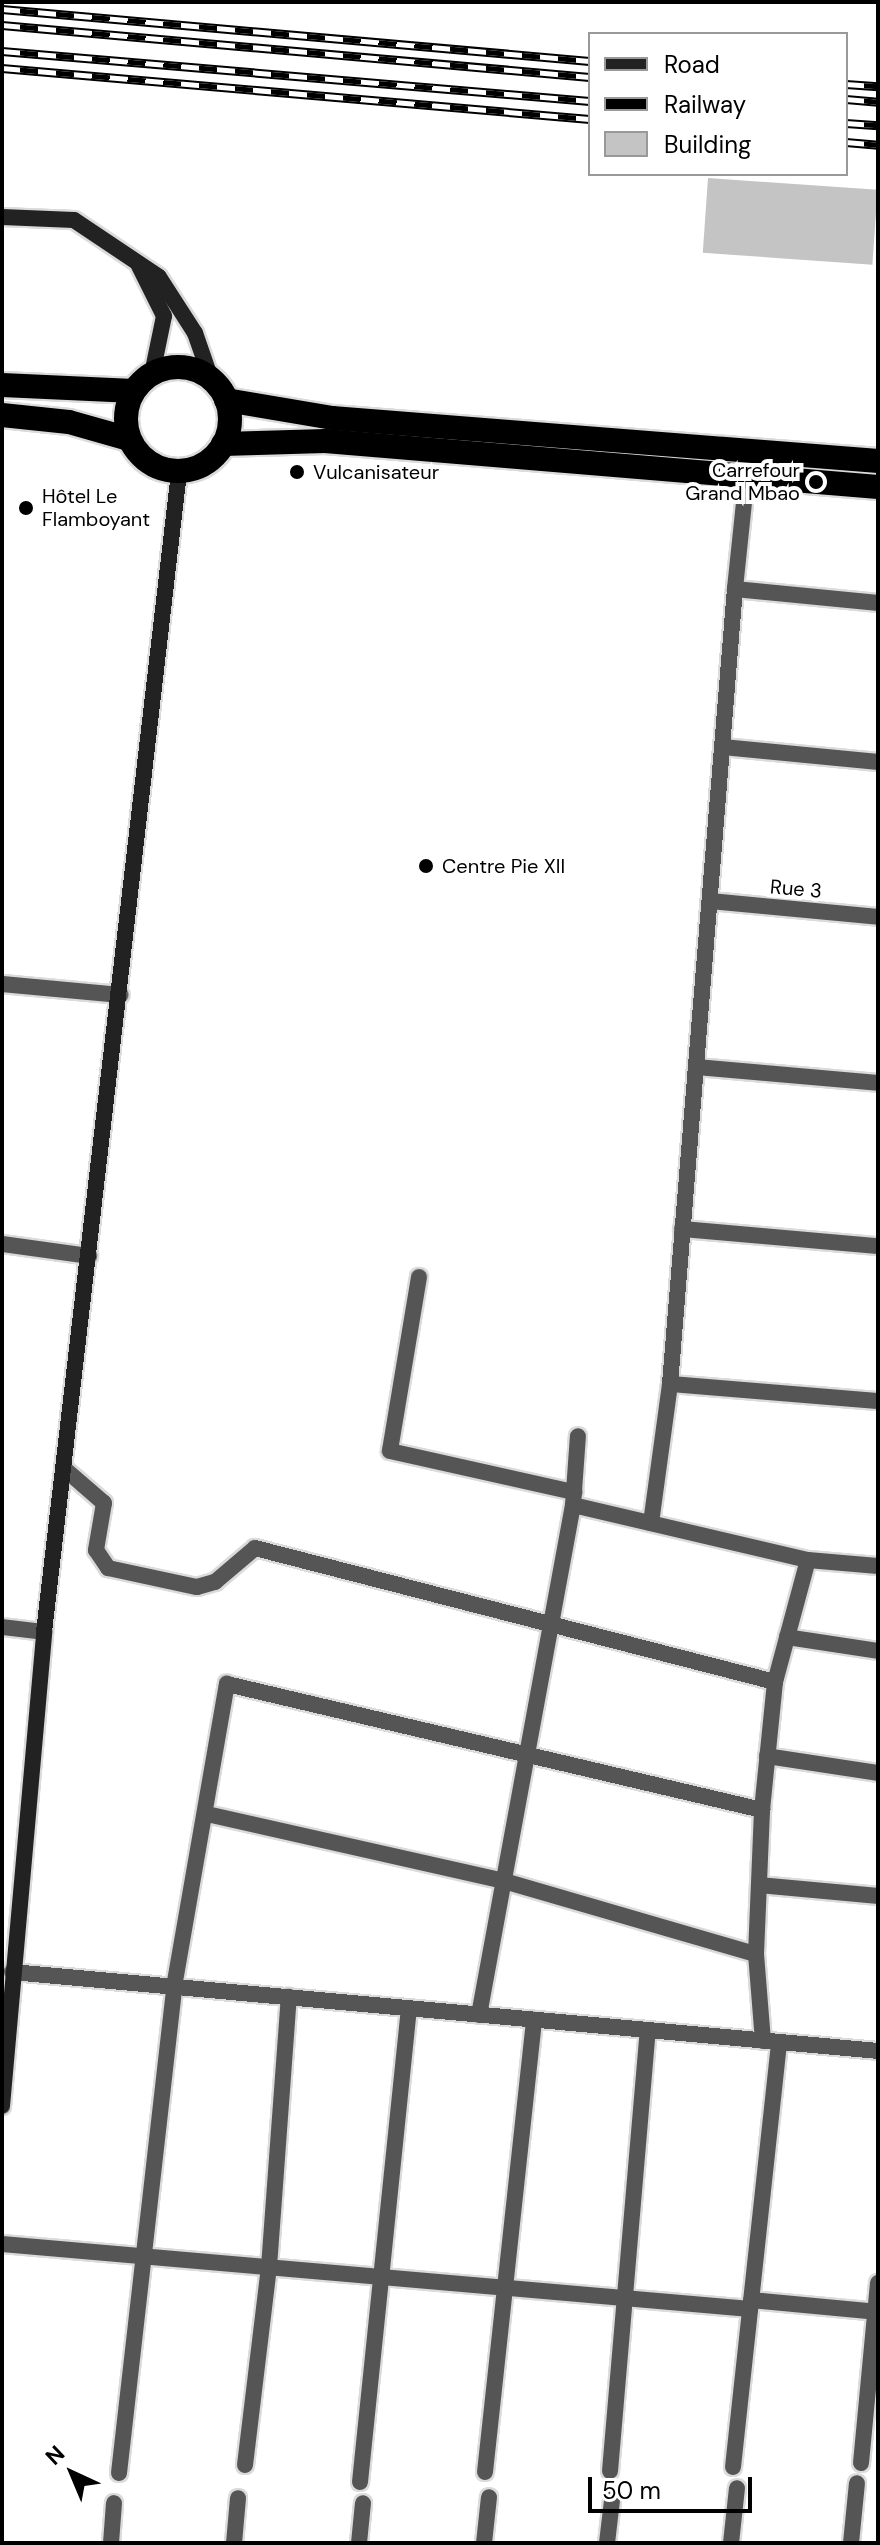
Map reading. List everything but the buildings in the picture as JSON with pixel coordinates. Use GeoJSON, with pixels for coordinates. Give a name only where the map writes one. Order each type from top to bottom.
{"type":"FeatureCollection","features":[{"type":"Feature","properties":{"kind":"highway"},"geometry":{"type":"LineString","coordinates":[[184,368],[211,379],[226,400],[223,444],[203,465],[179,472],[144,459],[129,439],[126,414],[134,391],[152,374],[184,368]]}},
{"type":"Feature","properties":{"kind":"highway"},"geometry":{"type":"LineString","coordinates":[[2,385],[134,391]]}},
{"type":"Feature","properties":{"kind":"highway"},"geometry":{"type":"LineString","coordinates":[[226,400],[332,418],[878,461]]}},
{"type":"Feature","properties":{"kind":"highway"},"geometry":{"type":"LineString","coordinates":[[2,415],[69,422],[129,439]]}},
{"type":"Feature","properties":{"kind":"highway"},"geometry":{"type":"LineString","coordinates":[[223,444],[325,441],[878,487]]}},
{"type":"Feature","properties":{"kind":"street"},"geometry":{"type":"LineString","coordinates":[[2,217],[74,220],[137,262],[177,299],[211,379]]}},
{"type":"Feature","properties":{"kind":"street"},"geometry":{"type":"LineString","coordinates":[[137,262],[164,316],[152,374]]}},
{"type":"Feature","properties":{"kind":"street"},"geometry":{"type":"LineString","coordinates":[[2,2106],[44,1632],[67,1471],[179,472]]}},
{"type":"Feature","properties":{"kind":"street"},"geometry":{"type":"LineString","coordinates":[[651,1523],[670,1384],[747,474]]}},
{"type":"Feature","properties":{"kind":"street"},"geometry":{"type":"LineString","coordinates":[[735,589],[878,603]]}},
{"type":"Feature","properties":{"kind":"street"},"geometry":{"type":"LineString","coordinates":[[723,747],[878,762]]}},
{"type":"Feature","properties":{"kind":"street","name":"Rue 3"},"geometry":{"type":"LineString","coordinates":[[710,901],[878,917]]}},
{"type":"Feature","properties":{"kind":"street"},"geometry":{"type":"LineString","coordinates":[[2,984],[120,995]]}},
{"type":"Feature","properties":{"kind":"street"},"geometry":{"type":"LineString","coordinates":[[696,1067],[878,1083]]}},
{"type":"Feature","properties":{"kind":"street"},"geometry":{"type":"LineString","coordinates":[[682,1229],[878,1246]]}},
{"type":"Feature","properties":{"kind":"street"},"geometry":{"type":"LineString","coordinates":[[2,1244],[89,1256]]}},
{"type":"Feature","properties":{"kind":"street"},"geometry":{"type":"LineString","coordinates":[[419,1277],[390,1451],[651,1523],[808,1560],[878,1566]]}},
{"type":"Feature","properties":{"kind":"street"},"geometry":{"type":"LineString","coordinates":[[670,1384],[878,1401]]}},
{"type":"Feature","properties":{"kind":"street"},"geometry":{"type":"LineString","coordinates":[[479,2015],[573,1499],[578,1436]]}},
{"type":"Feature","properties":{"kind":"street"},"geometry":{"type":"LineString","coordinates":[[67,1471],[104,1503],[96,1550],[108,1568],[197,1587],[215,1582],[255,1548],[775,1682]]}},
{"type":"Feature","properties":{"kind":"street"},"geometry":{"type":"LineString","coordinates":[[733,2467],[751,2305],[771,2042],[756,1954],[762,1810],[775,1682],[808,1560]]}},
{"type":"Feature","properties":{"kind":"street"},"geometry":{"type":"LineString","coordinates":[[2,1627],[44,1632]]}},
{"type":"Feature","properties":{"kind":"street"},"geometry":{"type":"LineString","coordinates":[[787,1637],[878,1651]]}},
{"type":"Feature","properties":{"kind":"street"},"geometry":{"type":"LineString","coordinates":[[119,2473],[174,1987],[207,1814],[227,1684],[528,1752],[762,1810]]}},
{"type":"Feature","properties":{"kind":"street"},"geometry":{"type":"LineString","coordinates":[[767,1756],[878,1773]]}},
{"type":"Feature","properties":{"kind":"street"},"geometry":{"type":"LineString","coordinates":[[207,1814],[504,1881],[756,1954]]}},
{"type":"Feature","properties":{"kind":"street"},"geometry":{"type":"LineString","coordinates":[[759,1885],[878,1896]]}},
{"type":"Feature","properties":{"kind":"street"},"geometry":{"type":"LineString","coordinates":[[12,1972],[878,2051]]}},
{"type":"Feature","properties":{"kind":"street"},"geometry":{"type":"LineString","coordinates":[[245,2465],[269,2267],[289,1997]]}},
{"type":"Feature","properties":{"kind":"street"},"geometry":{"type":"LineString","coordinates":[[360,2482],[409,2009]]}},
{"type":"Feature","properties":{"kind":"street"},"geometry":{"type":"LineString","coordinates":[[485,2472],[534,2020]]}},
{"type":"Feature","properties":{"kind":"street"},"geometry":{"type":"LineString","coordinates":[[610,2471],[648,2031]]}},
{"type":"Feature","properties":{"kind":"street"},"geometry":{"type":"LineString","coordinates":[[2,2244],[625,2299],[877,2312]]}},
{"type":"Feature","properties":{"kind":"street"},"geometry":{"type":"LineString","coordinates":[[861,2463],[878,2283]]}},
{"type":"Feature","properties":{"kind":"street"},"geometry":{"type":"LineString","coordinates":[[851,2543],[857,2483]]}},
{"type":"Feature","properties":{"kind":"street"},"geometry":{"type":"LineString","coordinates":[[731,2543],[737,2488]]}},
{"type":"Feature","properties":{"kind":"street"},"geometry":{"type":"LineString","coordinates":[[607,2543],[613,2492]]}},
{"type":"Feature","properties":{"kind":"street"},"geometry":{"type":"LineString","coordinates":[[484,2543],[489,2497]]}},
{"type":"Feature","properties":{"kind":"street"},"geometry":{"type":"LineString","coordinates":[[234,2543],[238,2498]]}},
{"type":"Feature","properties":{"kind":"street"},"geometry":{"type":"LineString","coordinates":[[111,2543],[114,2503]]}},
{"type":"Feature","properties":{"kind":"street"},"geometry":{"type":"LineString","coordinates":[[359,2543],[363,2503]]}},
{"type":"Feature","properties":{"kind":"railway"},"geometry":{"type":"LineString","coordinates":[[2,9],[588,61]]}},
{"type":"Feature","properties":{"kind":"railway"},"geometry":{"type":"LineString","coordinates":[[2,25],[588,77]]}},
{"type":"Feature","properties":{"kind":"railway"},"geometry":{"type":"LineString","coordinates":[[2,51],[588,101]]}},
{"type":"Feature","properties":{"kind":"railway"},"geometry":{"type":"LineString","coordinates":[[2,68],[588,119]]}},
{"type":"Feature","properties":{"kind":"railway"},"geometry":{"type":"LineString","coordinates":[[848,84],[878,86]]}},
{"type":"Feature","properties":{"kind":"railway"},"geometry":{"type":"LineString","coordinates":[[848,99],[878,102]]}},
{"type":"Feature","properties":{"kind":"railway"},"geometry":{"type":"LineString","coordinates":[[848,123],[878,125]]}},
{"type":"Feature","properties":{"kind":"railway"},"geometry":{"type":"LineString","coordinates":[[848,142],[878,145]]}},
{"type":"Feature","properties":{"kind":"place","name":"Vulcanisateur"},"geometry":{"type":"Point","coordinates":[297,472]}},
{"type":"Feature","properties":{"kind":"place","name":"Carrefour Grand Mbao"},"geometry":{"type":"Point","coordinates":[816,482]}},
{"type":"Feature","properties":{"kind":"place","name":"Hôtel Le Flamboyant"},"geometry":{"type":"Point","coordinates":[26,508]}},
{"type":"Feature","properties":{"kind":"place","name":"Centre Pie XII"},"geometry":{"type":"Point","coordinates":[426,866]}}]}
